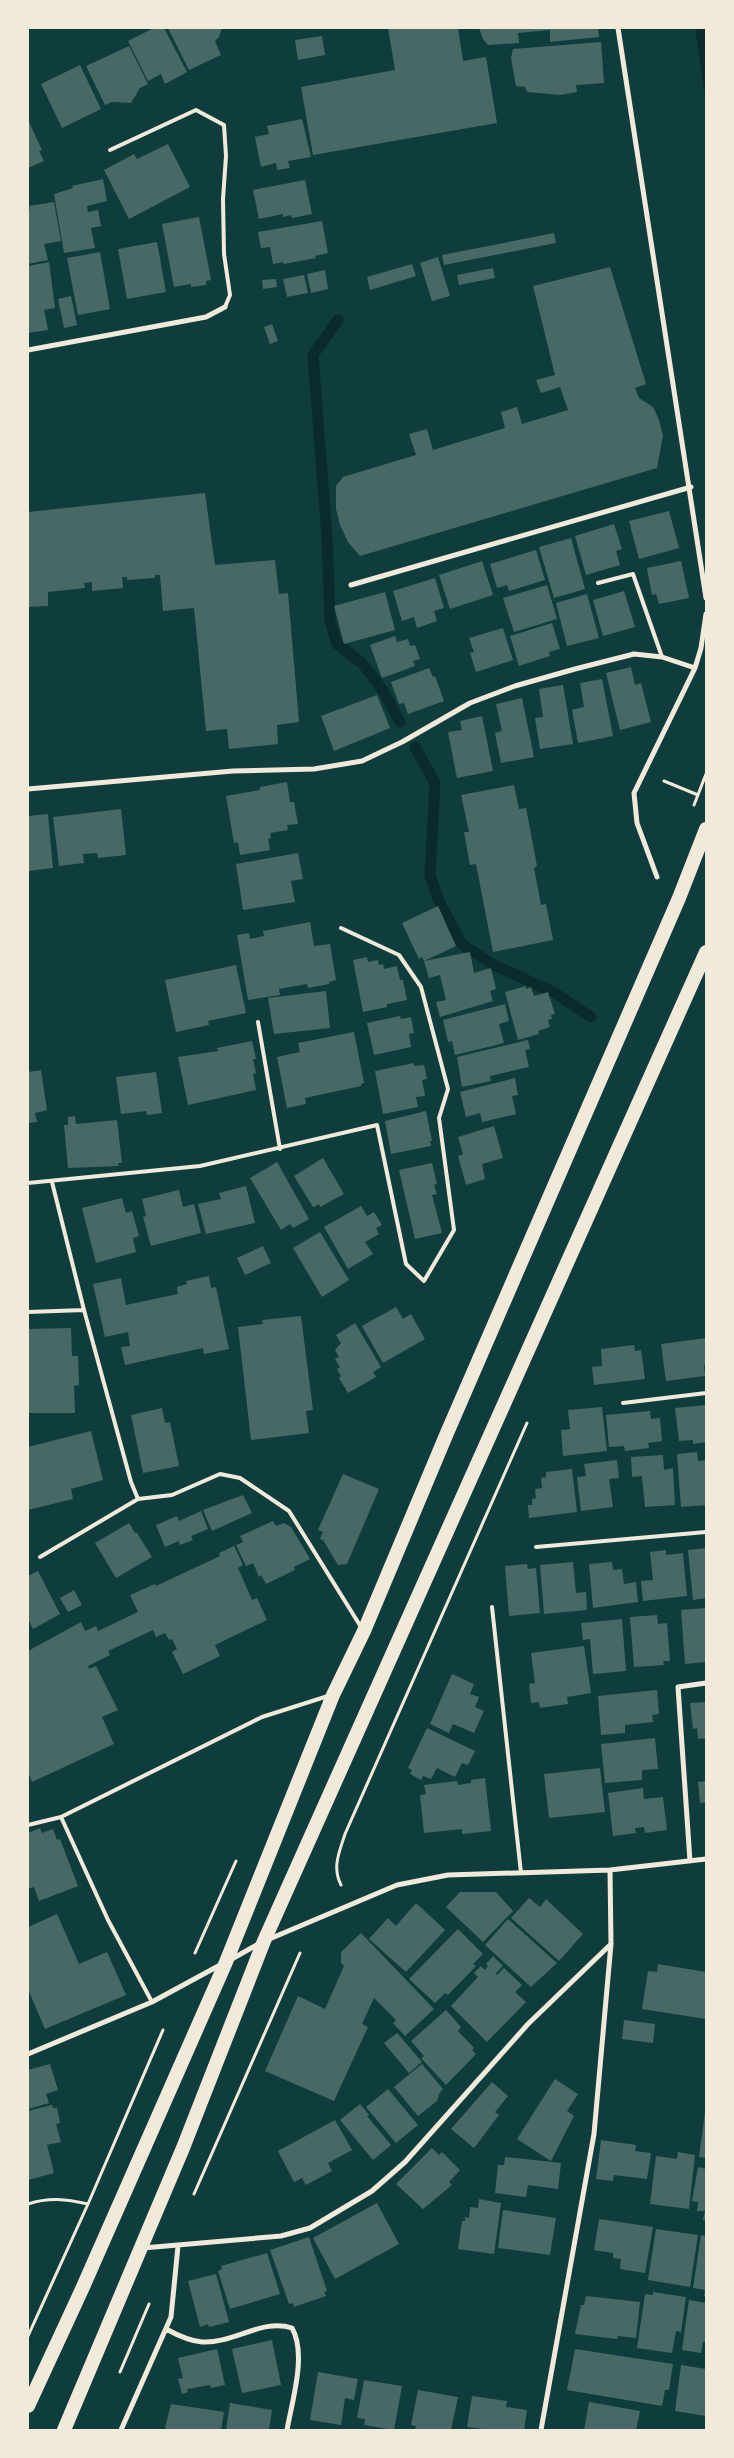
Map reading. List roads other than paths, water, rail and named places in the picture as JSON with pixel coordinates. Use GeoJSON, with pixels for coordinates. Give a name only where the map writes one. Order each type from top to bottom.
{"type":"FeatureCollection","features":[{"type":"Feature","properties":{"kind":"highway"},"geometry":{"type":"LineString","coordinates":[[28,2406],[83,2287],[226,1962],[332,1695],[364,1631],[447,1433],[679,898],[706,829]]}},
{"type":"Feature","properties":{"kind":"highway"},"geometry":{"type":"LineString","coordinates":[[64,2430],[183,2148],[264,1941],[706,952]]}},
{"type":"Feature","properties":{"kind":"street"},"geometry":{"type":"LineString","coordinates":[[618,28],[691,487],[706,598]]}},
{"type":"Feature","properties":{"kind":"street"},"geometry":{"type":"LineString","coordinates":[[28,350],[206,317],[225,307]]}},
{"type":"Feature","properties":{"kind":"street"},"geometry":{"type":"LineString","coordinates":[[352,584],[691,487]]}},
{"type":"Feature","properties":{"kind":"street"},"geometry":{"type":"LineString","coordinates":[[657,877],[636,823],[634,792],[695,668],[701,648],[706,614]]}},
{"type":"Feature","properties":{"kind":"street"},"geometry":{"type":"LineString","coordinates":[[28,789],[232,771],[314,769],[362,761],[402,742],[470,703],[515,686],[634,654],[662,657],[695,668]]}},
{"type":"Feature","properties":{"kind":"street"},"geometry":{"type":"LineString","coordinates":[[690,1861],[678,1687],[706,1683]]}},
{"type":"Feature","properties":{"kind":"street"},"geometry":{"type":"LineString","coordinates":[[28,2054],[152,2002],[264,1941],[397,1885],[448,1875],[610,1870],[706,1859]]}},
{"type":"Feature","properties":{"kind":"street"},"geometry":{"type":"LineString","coordinates":[[541,2430],[594,2134],[611,1944],[610,1870]]}},
{"type":"Feature","properties":{"kind":"street"},"geometry":{"type":"LineString","coordinates":[[140,2248],[281,2236],[310,2228],[372,2192],[405,2162],[528,2024],[611,1944]]}},
{"type":"Feature","properties":{"kind":"street"},"geometry":{"type":"LineString","coordinates":[[121,2430],[166,2330],[170,2317],[178,2246]]}},
{"type":"Feature","properties":{"kind":"street"},"geometry":{"type":"LineString","coordinates":[[166,2330],[183,2338],[202,2342],[233,2338],[279,2324],[292,2328],[297,2337],[299,2354],[287,2430]]}},
{"type":"Feature","properties":{"kind":"lane"},"geometry":{"type":"LineString","coordinates":[[110,150],[196,110],[224,124],[226,156],[223,199],[224,254],[230,295],[225,307]]}},
{"type":"Feature","properties":{"kind":"lane"},"geometry":{"type":"LineString","coordinates":[[598,583],[633,574],[662,657]]}},
{"type":"Feature","properties":{"kind":"lane"},"geometry":{"type":"LineString","coordinates":[[28,1183],[200,1166],[280,1149],[377,1124],[406,1264],[424,1281],[454,1230],[439,1118],[448,1089],[421,987],[399,955],[341,928]]}},
{"type":"Feature","properties":{"kind":"lane"},"geometry":{"type":"LineString","coordinates":[[258,1022],[280,1149]]}},
{"type":"Feature","properties":{"kind":"lane"},"geometry":{"type":"LineString","coordinates":[[52,1182],[84,1310],[131,1482],[138,1499]]}},
{"type":"Feature","properties":{"kind":"lane"},"geometry":{"type":"LineString","coordinates":[[28,1312],[84,1310]]}},
{"type":"Feature","properties":{"kind":"lane"},"geometry":{"type":"LineString","coordinates":[[623,1403],[706,1393]]}},
{"type":"Feature","properties":{"kind":"lane"},"geometry":{"type":"LineString","coordinates":[[40,1557],[138,1499],[172,1495],[220,1474],[240,1478],[289,1511],[364,1631]]}},
{"type":"Feature","properties":{"kind":"lane"},"geometry":{"type":"LineString","coordinates":[[536,1547],[706,1532]]}},
{"type":"Feature","properties":{"kind":"lane"},"geometry":{"type":"LineString","coordinates":[[492,1607],[521,1872]]}},
{"type":"Feature","properties":{"kind":"lane"},"geometry":{"type":"LineString","coordinates":[[28,1825],[61,1817],[262,1717],[332,1695]]}},
{"type":"Feature","properties":{"kind":"lane"},"geometry":{"type":"LineString","coordinates":[[61,1817],[108,1920],[152,2002]]}},
{"type":"Feature","properties":{"kind":"water"},"geometry":{"type":"Polygon","coordinates":[[[695,28],[706,28],[706,102],[695,28]]]}},
{"type":"Feature","properties":{"kind":"waterway"},"geometry":{"type":"LineString","coordinates":[[338,320],[313,355],[327,538],[330,621],[337,644],[362,663],[382,689],[400,722]]}},
{"type":"Feature","properties":{"kind":"waterway"},"geometry":{"type":"LineString","coordinates":[[415,747],[435,783],[430,875],[439,901],[462,944],[494,965],[555,993],[591,1017]]}}]}
